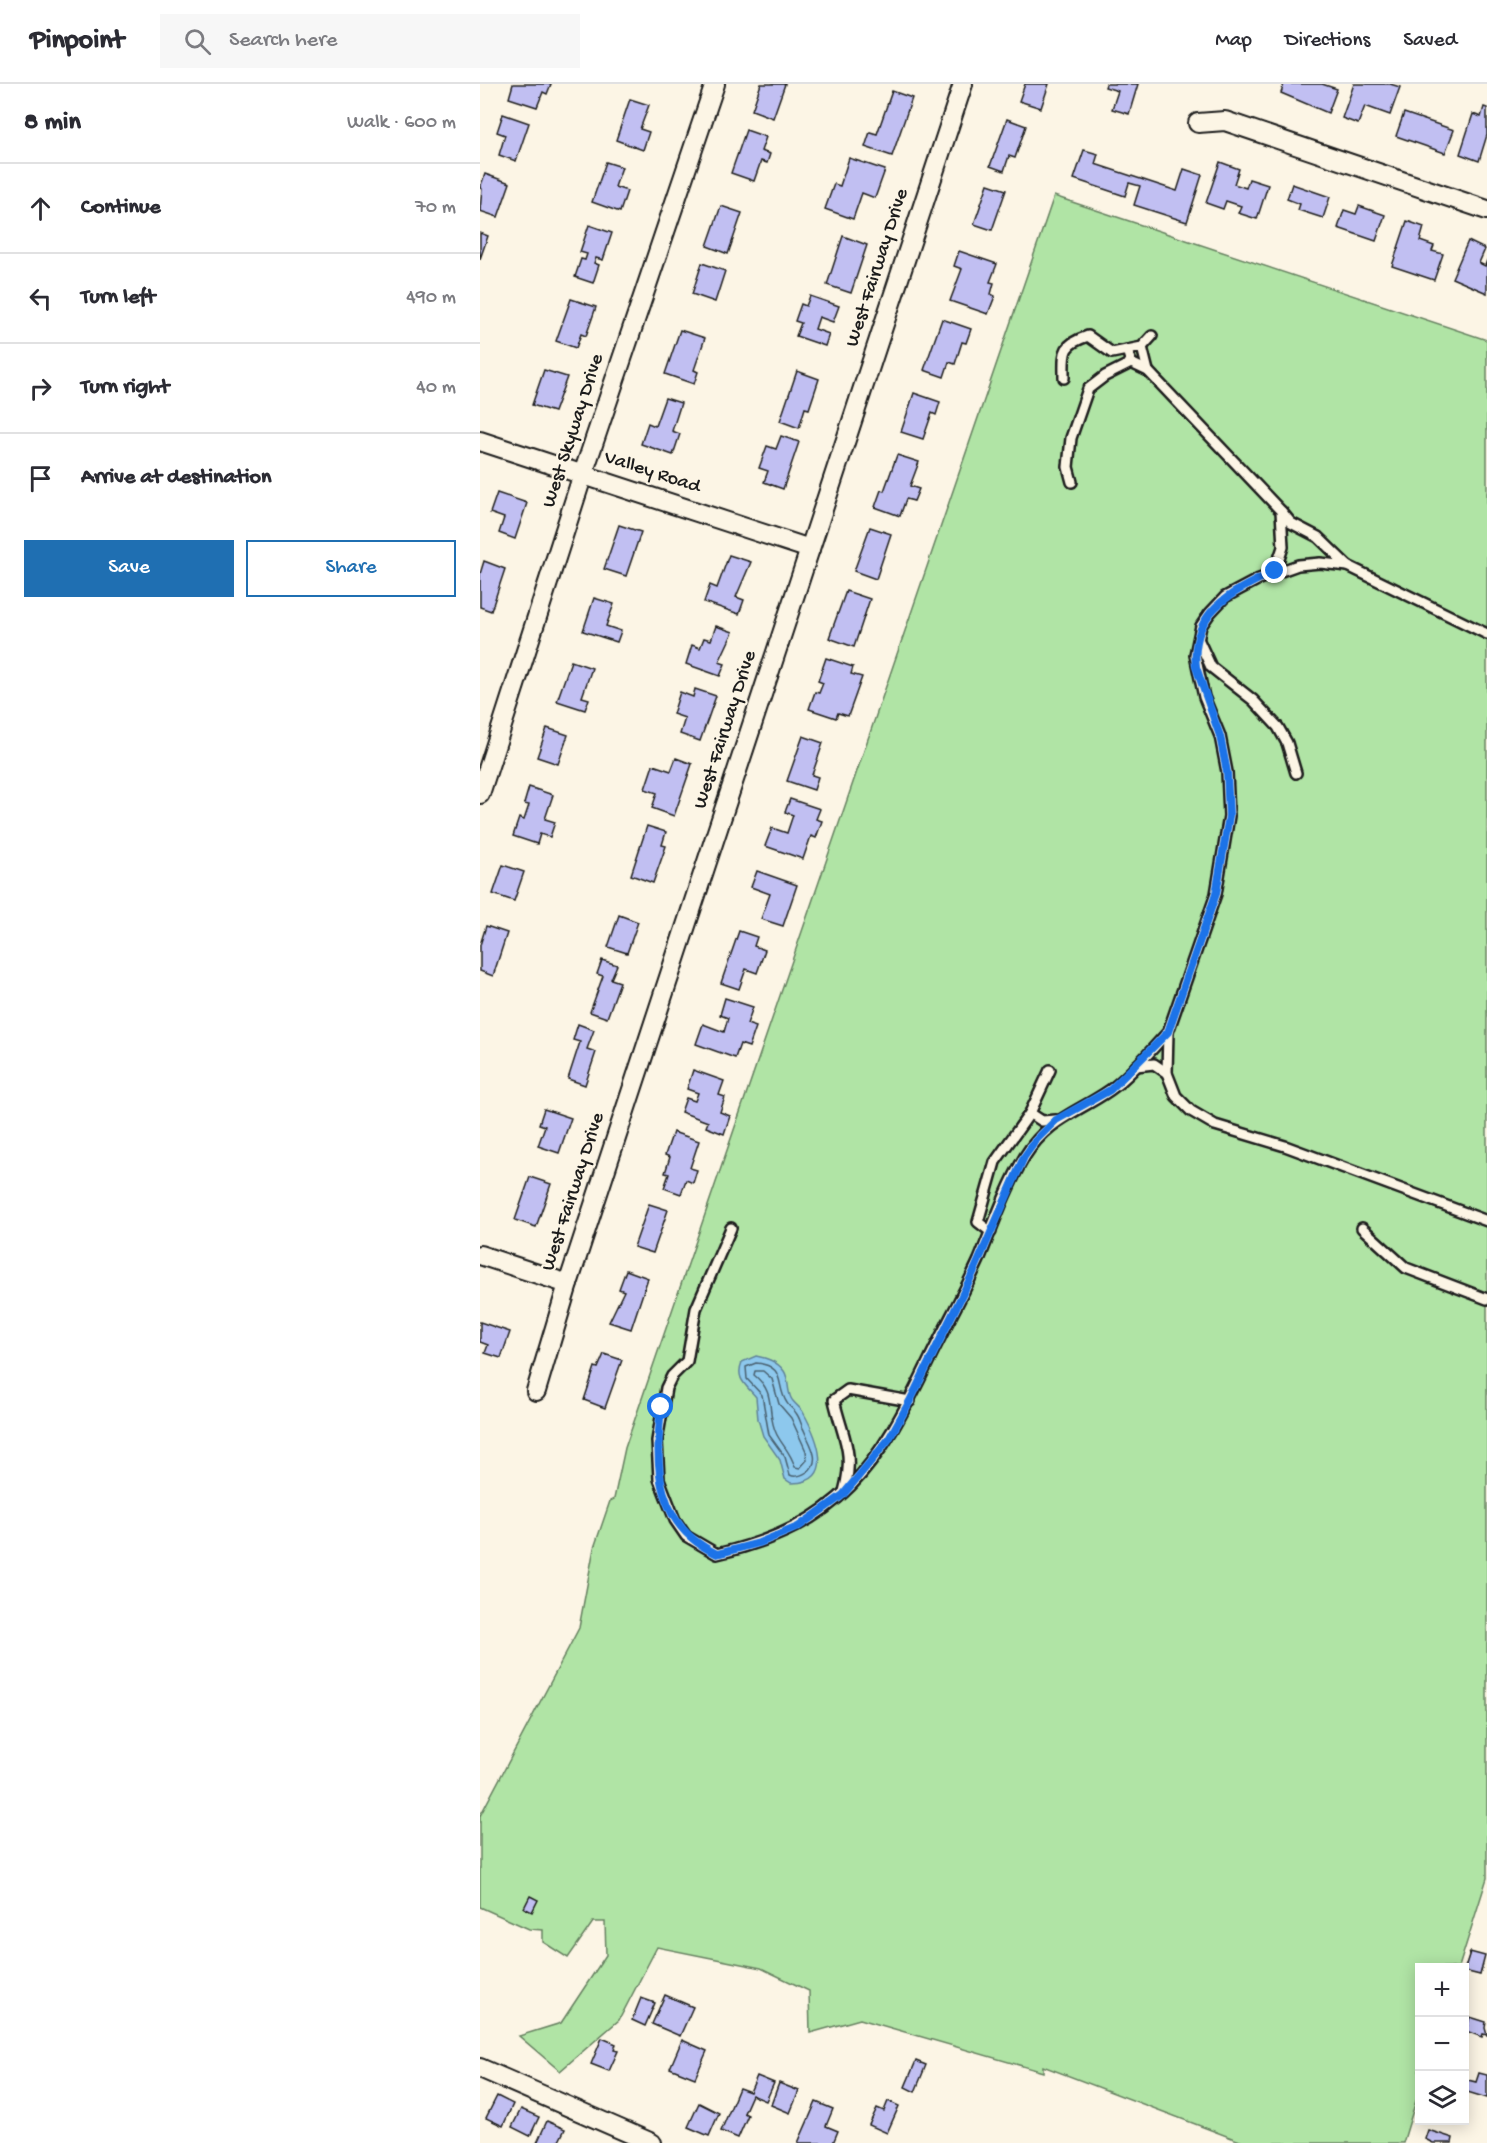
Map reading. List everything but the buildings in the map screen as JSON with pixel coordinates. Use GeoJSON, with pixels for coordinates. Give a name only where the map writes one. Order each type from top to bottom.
{"type":"FeatureCollection","features":[{"type":"Feature","properties":{"kind":"street","name":"West Skyway Drive"},"geometry":{"type":"LineString","coordinates":[[480,794],[583,474],[715,84]]}},
{"type":"Feature","properties":{"kind":"street","name":"West Fairway Drive"},"geometry":{"type":"LineString","coordinates":[[536,1391],[568,1284],[963,84]]}},
{"type":"Feature","properties":{"kind":"street"},"geometry":{"type":"LineString","coordinates":[[1198,123],[1225,120],[1487,210]]}},
{"type":"Feature","properties":{"kind":"street","name":"Valley Road"},"geometry":{"type":"LineString","coordinates":[[480,441],[810,549]]}},
{"type":"Feature","properties":{"kind":"street"},"geometry":{"type":"LineString","coordinates":[[480,1255],[568,1284]]}},
{"type":"Feature","properties":{"kind":"street"},"geometry":{"type":"LineString","coordinates":[[480,2068],[652,2143]]}},
{"type":"Feature","properties":{"kind":"lane"},"geometry":{"type":"LineString","coordinates":[[1064,378],[1064,352],[1071,342],[1088,336],[1112,353],[1142,347],[1152,336]]}},
{"type":"Feature","properties":{"kind":"lane"},"geometry":{"type":"LineString","coordinates":[[1142,347],[1148,371]]}},
{"type":"Feature","properties":{"kind":"lane"},"geometry":{"type":"LineString","coordinates":[[1127,350],[1131,363],[1148,371],[1291,523],[1318,537],[1348,566],[1487,634]]}},
{"type":"Feature","properties":{"kind":"lane"},"geometry":{"type":"LineString","coordinates":[[1072,483],[1068,467],[1071,438],[1088,389],[1105,376],[1131,363]]}},
{"type":"Feature","properties":{"kind":"lane"},"geometry":{"type":"LineString","coordinates":[[1275,571],[1283,547],[1281,511]]}},
{"type":"Feature","properties":{"kind":"lane"},"geometry":{"type":"LineString","coordinates":[[1348,566],[1320,563],[1298,565],[1275,571],[1225,597],[1210,613],[1202,626],[1195,655],[1196,667],[1220,736],[1227,772],[1229,816],[1216,894],[1168,1032],[1167,1072],[1176,1096],[1191,1111],[1215,1125],[1296,1149],[1487,1221]]}},
{"type":"Feature","properties":{"kind":"lane"},"geometry":{"type":"LineString","coordinates":[[1199,639],[1211,667],[1253,700],[1278,727],[1287,743],[1296,773]]}},
{"type":"Feature","properties":{"kind":"lane"},"geometry":{"type":"LineString","coordinates":[[731,1228],[696,1309],[687,1360],[672,1376],[661,1407],[657,1441],[659,1479],[667,1503],[686,1536],[717,1554],[759,1543],[798,1527],[843,1495],[889,1439],[910,1401],[991,1232],[1024,1157],[1037,1139],[1056,1120],[1110,1090],[1168,1032]]}},
{"type":"Feature","properties":{"kind":"lane"},"geometry":{"type":"LineString","coordinates":[[1134,1067],[1154,1064],[1167,1072]]}},
{"type":"Feature","properties":{"kind":"lane"},"geometry":{"type":"LineString","coordinates":[[991,1232],[978,1222],[995,1162],[1029,1113],[1050,1070]]}},
{"type":"Feature","properties":{"kind":"lane"},"geometry":{"type":"LineString","coordinates":[[1029,1113],[1042,1121],[1056,1120]]}},
{"type":"Feature","properties":{"kind":"lane"},"geometry":{"type":"LineString","coordinates":[[1362,1228],[1406,1268],[1487,1299]]}},
{"type":"Feature","properties":{"kind":"lane"},"geometry":{"type":"LineString","coordinates":[[843,1495],[850,1470],[849,1449],[834,1400],[848,1390],[910,1401]]}},
{"type":"Feature","properties":{"kind":"green space"},"geometry":{"type":"Polygon","coordinates":[[[1054,196],[1487,340],[1487,1878],[1460,1963],[1415,1963],[1415,2104],[1403,2143],[1245,2143],[1043,2066],[1043,2072],[860,2019],[810,2033],[809,1991],[761,1968],[657,1947],[619,2020],[560,2071],[519,2036],[561,2023],[606,1955],[605,1922],[593,1922],[568,1958],[543,1942],[543,1930],[529,1929],[480,1907],[480,1816],[579,1628],[594,1548],[610,1501],[614,1499],[625,1448],[1054,196]]]}},
{"type":"Feature","properties":{"kind":"water"},"geometry":{"type":"Polygon","coordinates":[[[756,1356],[775,1362],[784,1371],[791,1398],[803,1412],[813,1433],[820,1457],[819,1467],[815,1476],[806,1481],[791,1483],[785,1479],[780,1460],[763,1436],[758,1419],[756,1397],[743,1381],[740,1373],[742,1362],[756,1356]]]}},
{"type":"Feature","properties":{"kind":"route"},"geometry":{"type":"LineString","coordinates":[[661,1407],[657,1441],[659,1479],[667,1503],[686,1536],[701,1547],[717,1554],[741,1549],[798,1527],[825,1509],[843,1495],[889,1439],[975,1269],[1024,1157],[1037,1139],[1056,1120],[1110,1090],[1168,1032],[1216,894],[1229,816],[1227,772],[1220,736],[1204,697],[1195,655],[1202,626],[1210,613],[1225,597],[1275,571]]}}]}
